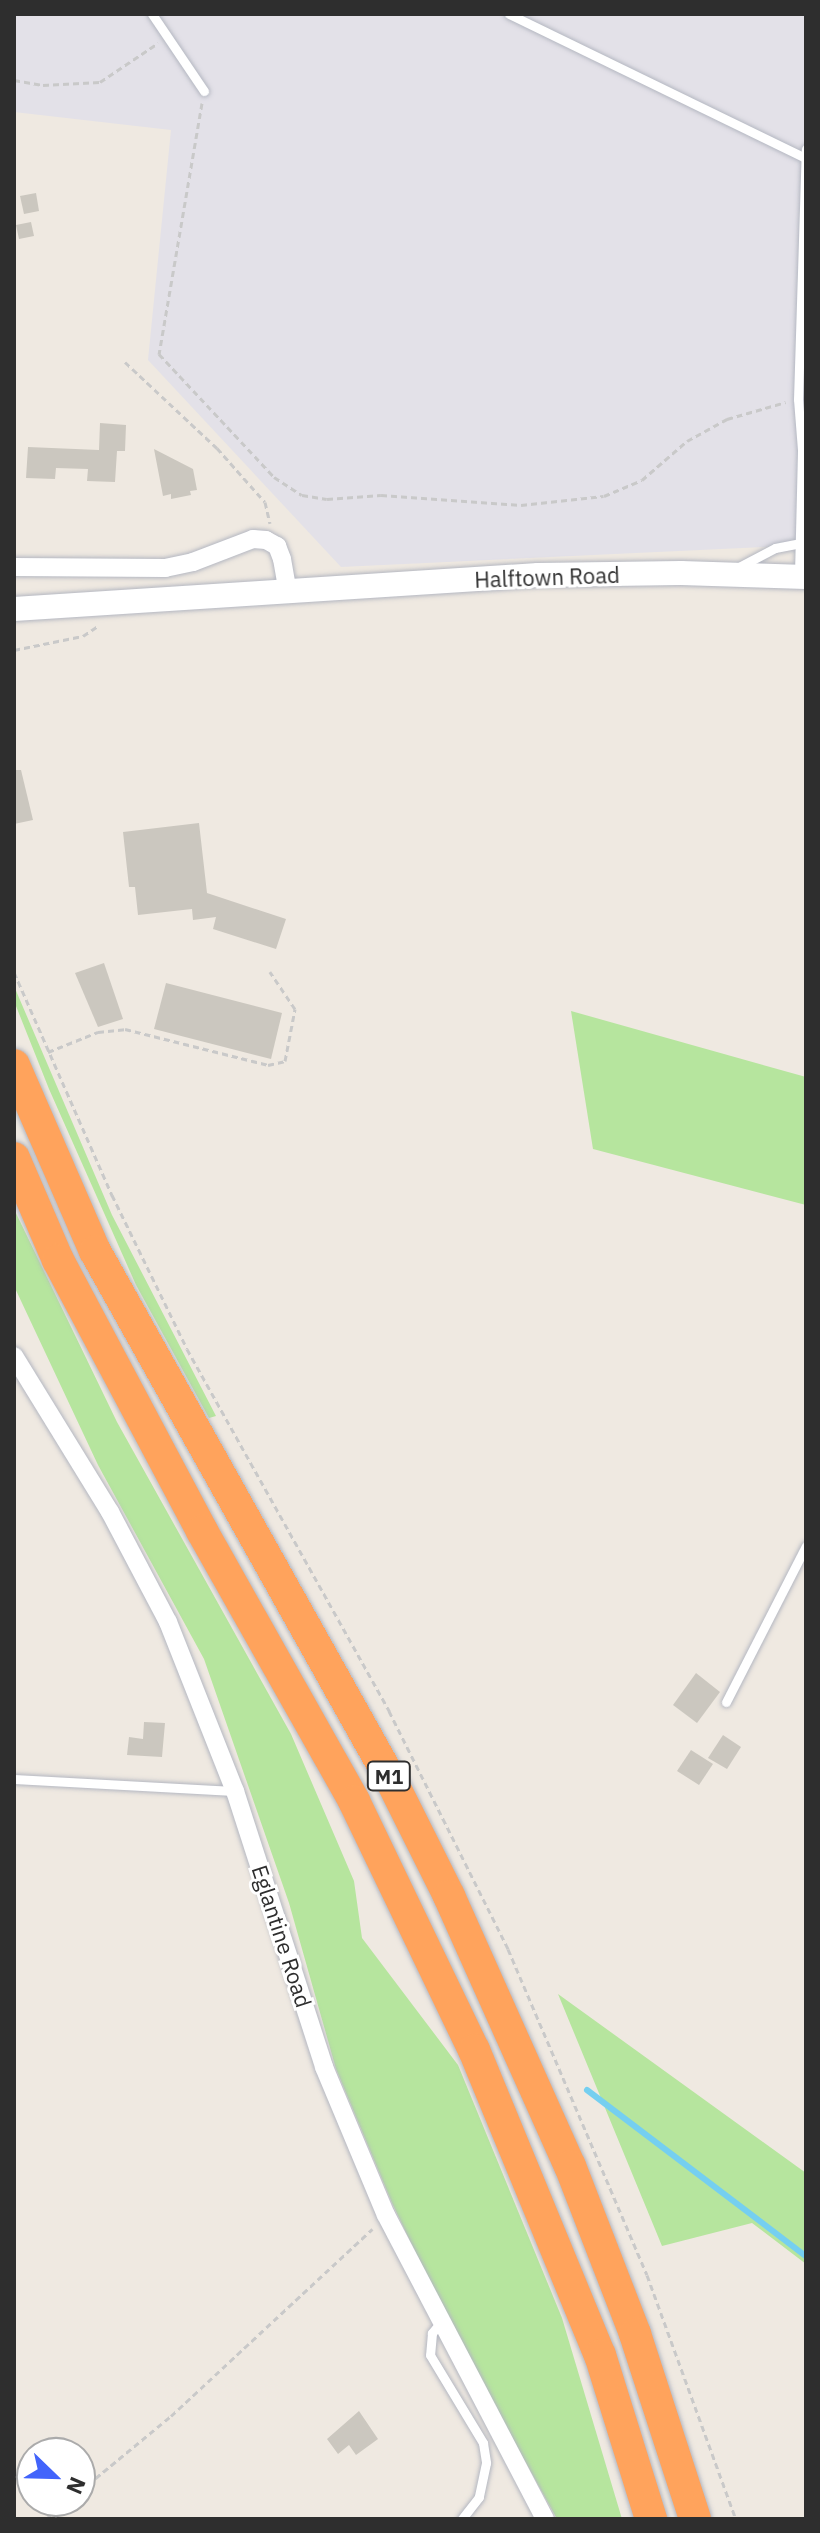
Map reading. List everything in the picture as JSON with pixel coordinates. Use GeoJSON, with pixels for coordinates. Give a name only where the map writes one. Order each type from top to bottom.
{"type":"FeatureCollection","features":[{"type":"Feature","properties":{"kind":"highway","name":"M1"},"geometry":{"type":"LineString","coordinates":[[14,1065],[95,1251],[391,1780],[449,1896],[570,2166],[635,2334],[695,2519]]}},
{"type":"Feature","properties":{"kind":"highway","name":"M1"},"geometry":{"type":"LineString","coordinates":[[14,1158],[58,1260],[202,1531],[354,1801],[435,1965],[532,2182],[600,2355],[651,2519]]}},
{"type":"Feature","properties":{"kind":"street"},"geometry":{"type":"LineString","coordinates":[[14,567],[165,568],[193,562],[253,539],[266,540],[277,546],[288,593]]}},
{"type":"Feature","properties":{"kind":"street","name":"Halftown Road"},"geometry":{"type":"LineString","coordinates":[[14,609],[538,575],[725,574],[803,577]]}},
{"type":"Feature","properties":{"kind":"street","name":"Eglantine Road"},"geometry":{"type":"LineString","coordinates":[[14,1356],[110,1512],[168,1622],[235,1791],[324,2067],[386,2215],[545,2519]]}},
{"type":"Feature","properties":{"kind":"lane"},"geometry":{"type":"LineString","coordinates":[[152,14],[204,91]]}},
{"type":"Feature","properties":{"kind":"lane"},"geometry":{"type":"LineString","coordinates":[[509,14],[805,153],[798,399],[802,450],[800,543],[803,577]]}},
{"type":"Feature","properties":{"kind":"lane"},"geometry":{"type":"LineString","coordinates":[[725,574],[775,548],[800,543]]}},
{"type":"Feature","properties":{"kind":"lane"},"geometry":{"type":"LineString","coordinates":[[726,1702],[806,1546]]}},
{"type":"Feature","properties":{"kind":"lane"},"geometry":{"type":"LineString","coordinates":[[14,1779],[235,1791]]}},
{"type":"Feature","properties":{"kind":"lane"},"geometry":{"type":"LineString","coordinates":[[442,2321],[432,2333],[430,2355],[483,2443],[486,2463],[479,2497],[462,2519]]}},
{"type":"Feature","properties":{"kind":"path"},"geometry":{"type":"LineString","coordinates":[[14,80],[43,85],[100,82],[167,36]]}},
{"type":"Feature","properties":{"kind":"path"},"geometry":{"type":"LineString","coordinates":[[204,91],[159,354],[274,477],[302,495],[327,499],[381,495],[521,505],[604,496],[642,480],[687,441],[727,419],[798,399]]}},
{"type":"Feature","properties":{"kind":"path"},"geometry":{"type":"LineString","coordinates":[[125,362],[217,448],[265,502],[277,546]]}},
{"type":"Feature","properties":{"kind":"path"},"geometry":{"type":"LineString","coordinates":[[14,650],[83,636],[99,626],[113,603]]}},
{"type":"Feature","properties":{"kind":"path"},"geometry":{"type":"LineString","coordinates":[[48,1052],[98,1032],[125,1029],[268,1065],[285,1061],[295,1009],[270,972]]}},
{"type":"Feature","properties":{"kind":"path"},"geometry":{"type":"LineString","coordinates":[[96,2478],[171,2416],[386,2215]]}},
{"type":"Feature","properties":{"kind":"shaded area"},"geometry":{"type":"Polygon","coordinates":[[[14,14],[806,14],[806,545],[341,567],[148,360],[171,130],[14,112],[14,14]]]}},
{"type":"Feature","properties":{"kind":"green space"},"geometry":{"type":"Polygon","coordinates":[[[14,986],[112,1215],[216,1416],[209,1418],[136,1285],[49,1089],[14,1001],[14,986]]]}},
{"type":"Feature","properties":{"kind":"green space"},"geometry":{"type":"Polygon","coordinates":[[[571,1011],[806,1077],[806,1205],[593,1149],[571,1011]]]}},
{"type":"Feature","properties":{"kind":"green space"},"geometry":{"type":"Polygon","coordinates":[[[14,1209],[117,1422],[291,1734],[354,1881],[362,1938],[458,2065],[562,2318],[622,2519],[557,2519],[453,2331],[392,2203],[336,2069],[289,1903],[204,1659],[98,1465],[14,1286],[14,1209]]]}},
{"type":"Feature","properties":{"kind":"green space"},"geometry":{"type":"Polygon","coordinates":[[[558,1994],[806,2173],[806,2264],[752,2223],[662,2246],[558,1994]]]}},
{"type":"Feature","properties":{"kind":"building"},"geometry":{"type":"Polygon","coordinates":[[[36,193],[39,211],[24,214],[20,196],[36,193]]]}},
{"type":"Feature","properties":{"kind":"building"},"geometry":{"type":"Polygon","coordinates":[[[31,222],[34,236],[19,239],[16,225],[31,222]]]}},
{"type":"Feature","properties":{"kind":"building"},"geometry":{"type":"Polygon","coordinates":[[[100,423],[126,425],[125,451],[117,451],[115,482],[87,481],[88,469],[56,468],[55,479],[26,478],[28,447],[99,450],[100,423]]]}},
{"type":"Feature","properties":{"kind":"building"},"geometry":{"type":"Polygon","coordinates":[[[154,449],[193,469],[197,490],[190,491],[191,495],[171,499],[171,494],[163,496],[154,449]]]}},
{"type":"Feature","properties":{"kind":"building"},"geometry":{"type":"Polygon","coordinates":[[[14,770],[21,770],[33,820],[14,824],[14,770]]]}},
{"type":"Feature","properties":{"kind":"building"},"geometry":{"type":"Polygon","coordinates":[[[199,823],[207,893],[286,919],[276,949],[213,929],[216,917],[193,920],[192,909],[138,915],[135,887],[129,887],[123,832],[199,823]]]}},
{"type":"Feature","properties":{"kind":"building"},"geometry":{"type":"Polygon","coordinates":[[[104,963],[123,1019],[98,1027],[75,973],[104,963]]]}},
{"type":"Feature","properties":{"kind":"building"},"geometry":{"type":"Polygon","coordinates":[[[166,983],[282,1013],[271,1059],[154,1029],[166,983]]]}},
{"type":"Feature","properties":{"kind":"building"},"geometry":{"type":"Polygon","coordinates":[[[696,1673],[720,1692],[697,1723],[673,1705],[696,1673]]]}},
{"type":"Feature","properties":{"kind":"building"},"geometry":{"type":"Polygon","coordinates":[[[144,1722],[165,1723],[162,1757],[127,1755],[129,1737],[143,1739],[144,1722]]]}},
{"type":"Feature","properties":{"kind":"building"},"geometry":{"type":"Polygon","coordinates":[[[723,1735],[741,1747],[727,1769],[708,1758],[723,1735]]]}},
{"type":"Feature","properties":{"kind":"building"},"geometry":{"type":"Polygon","coordinates":[[[691,1750],[713,1764],[699,1785],[677,1771],[691,1750]]]}},
{"type":"Feature","properties":{"kind":"building"},"geometry":{"type":"Polygon","coordinates":[[[359,2411],[378,2439],[356,2455],[349,2445],[338,2454],[327,2439],[359,2411]]]}},
{"type":"Feature","properties":{"kind":"waterway"},"geometry":{"type":"LineString","coordinates":[[587,2090],[806,2256]]}}]}
